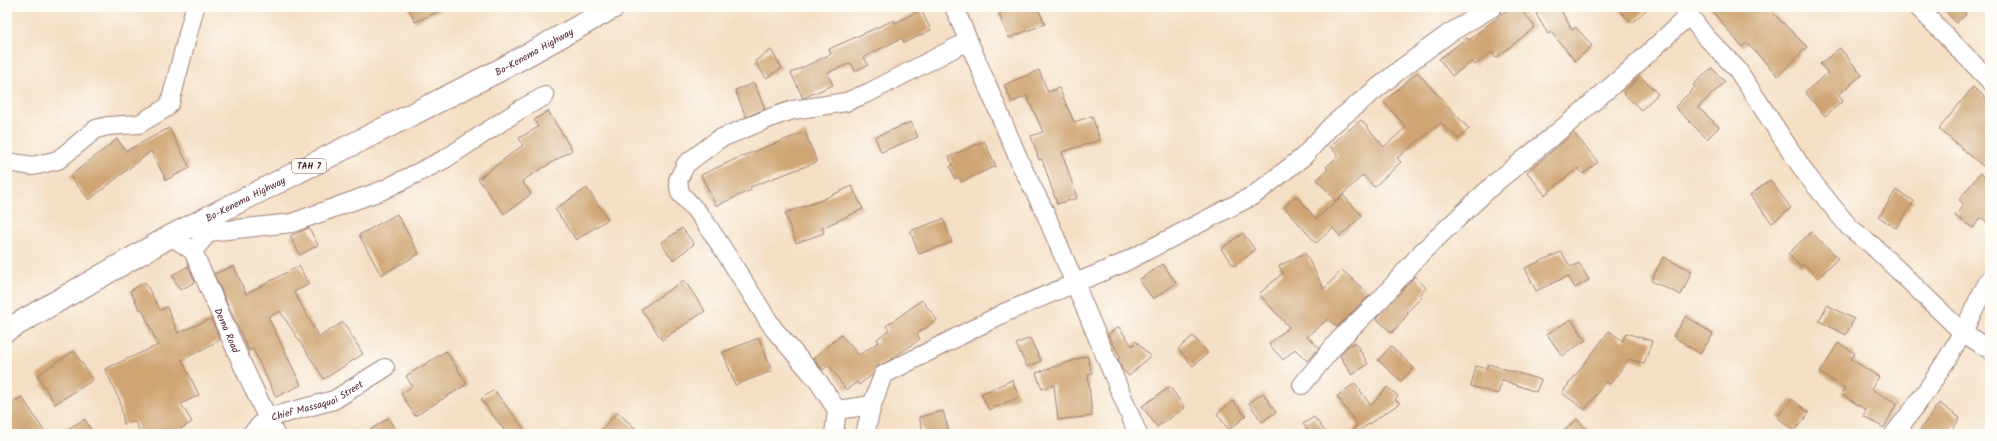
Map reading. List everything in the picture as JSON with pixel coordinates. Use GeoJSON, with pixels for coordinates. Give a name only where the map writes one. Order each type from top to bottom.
{"type":"FeatureCollection","features":[{"type":"Feature","properties":{"kind":"highway","name":"Bo-Kenema Highway"},"geometry":{"type":"LineString","coordinates":[[7,330],[171,236],[502,69],[614,7]]}},
{"type":"Feature","properties":{"kind":"street"},"geometry":{"type":"LineString","coordinates":[[7,162],[33,166],[58,160],[96,129],[108,126],[139,124],[166,108],[170,103],[195,7]]}},
{"type":"Feature","properties":{"kind":"street"},"geometry":{"type":"LineString","coordinates":[[954,7],[1022,167],[1044,210],[1138,434]]}},
{"type":"Feature","properties":{"kind":"street"},"geometry":{"type":"LineString","coordinates":[[865,434],[872,405],[883,375],[1006,312],[1074,282],[1121,264],[1254,196],[1303,157],[1332,125],[1402,68],[1448,34],[1493,7]]}},
{"type":"Feature","properties":{"kind":"street"},"geometry":{"type":"LineString","coordinates":[[1918,7],[1990,81]]}},
{"type":"Feature","properties":{"kind":"street"},"geometry":{"type":"LineString","coordinates":[[1302,384],[1339,340],[1381,299],[1422,252],[1496,183],[1638,63],[1686,10],[1705,36],[1737,69],[1806,174],[1849,227],[1873,246],[1962,332],[1990,350]]}},
{"type":"Feature","properties":{"kind":"street"},"geometry":{"type":"LineString","coordinates":[[834,434],[837,410],[818,381],[773,328],[701,216],[680,193],[678,180],[686,164],[719,140],[775,116],[793,110],[846,102],[870,92],[968,41]]}},
{"type":"Feature","properties":{"kind":"street"},"geometry":{"type":"LineString","coordinates":[[171,236],[193,251],[209,232],[292,223],[383,190],[445,159],[521,109],[545,96]]}},
{"type":"Feature","properties":{"kind":"street","name":"Dema Road"},"geometry":{"type":"LineString","coordinates":[[193,251],[271,426]]}},
{"type":"Feature","properties":{"kind":"street"},"geometry":{"type":"LineString","coordinates":[[1894,434],[1943,364],[1962,332],[1990,278]]}},
{"type":"Feature","properties":{"kind":"street","name":"Chief Massaquoi Street"},"geometry":{"type":"LineString","coordinates":[[251,434],[334,400],[385,368]]}},
{"type":"Feature","properties":{"kind":"street"},"geometry":{"type":"LineString","coordinates":[[837,410],[872,405]]}},
{"type":"Feature","properties":{"kind":"building"},"geometry":{"type":"Polygon","coordinates":[[[408,7],[448,7],[415,22],[408,7]]]}},
{"type":"Feature","properties":{"kind":"building"},"geometry":{"type":"Polygon","coordinates":[[[1016,7],[1037,7],[1045,24],[1009,38],[999,14],[1016,7]]]}},
{"type":"Feature","properties":{"kind":"building"},"geometry":{"type":"Polygon","coordinates":[[[1511,7],[1519,7],[1535,27],[1496,58],[1492,52],[1475,65],[1472,61],[1452,76],[1439,59],[1467,38],[1469,40],[1511,7]]]}},
{"type":"Feature","properties":{"kind":"building"},"geometry":{"type":"Polygon","coordinates":[[[1548,7],[1559,7],[1572,30],[1576,27],[1592,46],[1575,61],[1551,32],[1548,34],[1536,14],[1548,7]]]}},
{"type":"Feature","properties":{"kind":"building"},"geometry":{"type":"Polygon","coordinates":[[[1616,7],[1649,7],[1632,23],[1616,7]]]}},
{"type":"Feature","properties":{"kind":"building"},"geometry":{"type":"Polygon","coordinates":[[[1709,7],[1767,7],[1807,47],[1778,76],[1747,43],[1742,47],[1709,7]]]}},
{"type":"Feature","properties":{"kind":"building"},"geometry":{"type":"Polygon","coordinates":[[[1942,7],[1961,7],[1966,14],[1956,23],[1942,7]]]}},
{"type":"Feature","properties":{"kind":"building"},"geometry":{"type":"Polygon","coordinates":[[[921,10],[931,30],[904,43],[902,38],[864,57],[868,65],[855,71],[851,63],[827,73],[833,85],[803,98],[791,73],[831,54],[829,49],[894,20],[895,23],[921,10]]]}},
{"type":"Feature","properties":{"kind":"building"},"geometry":{"type":"Polygon","coordinates":[[[1840,48],[1862,75],[1838,95],[1843,101],[1825,116],[1805,92],[1828,73],[1820,64],[1840,48]]]}},
{"type":"Feature","properties":{"kind":"building"},"geometry":{"type":"Polygon","coordinates":[[[771,50],[782,68],[766,78],[755,61],[771,50]]]}},
{"type":"Feature","properties":{"kind":"building"},"geometry":{"type":"Polygon","coordinates":[[[1712,68],[1725,82],[1698,107],[1719,127],[1707,139],[1675,107],[1695,87],[1693,85],[1712,68]]]}},
{"type":"Feature","properties":{"kind":"building"},"geometry":{"type":"Polygon","coordinates":[[[1039,70],[1048,92],[1059,88],[1074,122],[1092,116],[1100,140],[1062,152],[1077,198],[1057,204],[1042,159],[1039,160],[1031,136],[1043,132],[1027,96],[1012,102],[1004,85],[1039,70]]]}},
{"type":"Feature","properties":{"kind":"building"},"geometry":{"type":"Polygon","coordinates":[[[1417,72],[1469,129],[1459,139],[1441,123],[1397,158],[1401,162],[1374,187],[1363,175],[1336,201],[1317,180],[1328,169],[1326,167],[1338,156],[1330,146],[1361,120],[1384,147],[1406,127],[1384,102],[1417,72]]]}},
{"type":"Feature","properties":{"kind":"building"},"geometry":{"type":"Polygon","coordinates":[[[1640,76],[1658,94],[1641,110],[1623,93],[1640,76]]]}},
{"type":"Feature","properties":{"kind":"building"},"geometry":{"type":"Polygon","coordinates":[[[754,83],[765,109],[746,117],[735,90],[754,83]]]}},
{"type":"Feature","properties":{"kind":"building"},"geometry":{"type":"Polygon","coordinates":[[[1973,87],[1990,101],[1990,157],[1983,166],[1939,129],[1973,87]]]}},
{"type":"Feature","properties":{"kind":"building"},"geometry":{"type":"Polygon","coordinates":[[[548,111],[572,150],[522,181],[531,194],[504,214],[478,179],[523,145],[519,138],[538,127],[534,120],[548,111]]]}},
{"type":"Feature","properties":{"kind":"building"},"geometry":{"type":"Polygon","coordinates":[[[911,122],[918,137],[881,152],[875,137],[911,122]]]}},
{"type":"Feature","properties":{"kind":"building"},"geometry":{"type":"Polygon","coordinates":[[[169,128],[190,168],[166,180],[151,151],[89,200],[70,176],[117,139],[126,151],[169,128]]]}},
{"type":"Feature","properties":{"kind":"building"},"geometry":{"type":"Polygon","coordinates":[[[805,132],[817,162],[750,187],[751,190],[716,206],[701,175],[740,157],[805,132]]]}},
{"type":"Feature","properties":{"kind":"building"},"geometry":{"type":"Polygon","coordinates":[[[1574,133],[1598,162],[1583,174],[1578,168],[1545,195],[1527,172],[1574,133]]]}},
{"type":"Feature","properties":{"kind":"building"},"geometry":{"type":"Polygon","coordinates":[[[984,141],[996,166],[961,182],[959,177],[955,179],[950,166],[953,165],[949,157],[984,141]]]}},
{"type":"Feature","properties":{"kind":"building"},"geometry":{"type":"Polygon","coordinates":[[[1980,173],[1990,181],[1990,225],[1981,217],[1973,228],[1955,216],[1964,204],[1959,200],[1980,173]]]}},
{"type":"Feature","properties":{"kind":"building"},"geometry":{"type":"Polygon","coordinates":[[[1770,180],[1791,208],[1772,223],[1750,195],[1770,180]]]}},
{"type":"Feature","properties":{"kind":"building"},"geometry":{"type":"Polygon","coordinates":[[[852,186],[863,209],[822,228],[824,233],[796,243],[785,213],[819,201],[852,186]]]}},
{"type":"Feature","properties":{"kind":"building"},"geometry":{"type":"Polygon","coordinates":[[[587,188],[608,219],[576,240],[555,209],[587,188]]]}},
{"type":"Feature","properties":{"kind":"building"},"geometry":{"type":"Polygon","coordinates":[[[1896,190],[1914,201],[1896,228],[1879,217],[1896,190]]]}},
{"type":"Feature","properties":{"kind":"building"},"geometry":{"type":"Polygon","coordinates":[[[1343,195],[1362,216],[1340,236],[1333,228],[1316,243],[1284,207],[1297,196],[1316,219],[1343,195]]]}},
{"type":"Feature","properties":{"kind":"building"},"geometry":{"type":"Polygon","coordinates":[[[397,214],[419,254],[381,275],[359,235],[397,214]]]}},
{"type":"Feature","properties":{"kind":"building"},"geometry":{"type":"Polygon","coordinates":[[[943,219],[952,242],[919,254],[910,231],[943,219]]]}},
{"type":"Feature","properties":{"kind":"building"},"geometry":{"type":"Polygon","coordinates":[[[309,228],[318,245],[300,255],[290,236],[309,228]]]}},
{"type":"Feature","properties":{"kind":"building"},"geometry":{"type":"Polygon","coordinates":[[[682,228],[694,244],[673,260],[661,243],[682,228]]]}},
{"type":"Feature","properties":{"kind":"building"},"geometry":{"type":"Polygon","coordinates":[[[1811,232],[1838,258],[1818,278],[1803,264],[1801,267],[1788,254],[1811,232]]]}},
{"type":"Feature","properties":{"kind":"building"},"geometry":{"type":"Polygon","coordinates":[[[1243,233],[1255,250],[1234,266],[1221,249],[1243,233]]]}},
{"type":"Feature","properties":{"kind":"building"},"geometry":{"type":"Polygon","coordinates":[[[1561,252],[1571,267],[1579,263],[1589,280],[1575,288],[1568,276],[1536,291],[1525,268],[1561,252]]]}},
{"type":"Feature","properties":{"kind":"building"},"geometry":{"type":"Polygon","coordinates":[[[1305,253],[1324,289],[1342,270],[1370,295],[1337,327],[1328,319],[1307,336],[1319,348],[1307,361],[1295,349],[1283,360],[1269,344],[1289,327],[1259,294],[1283,273],[1279,266],[1305,253]]]}},
{"type":"Feature","properties":{"kind":"building"},"geometry":{"type":"Polygon","coordinates":[[[1663,257],[1692,271],[1681,295],[1651,281],[1663,257]]]}},
{"type":"Feature","properties":{"kind":"building"},"geometry":{"type":"Polygon","coordinates":[[[1163,264],[1176,283],[1153,299],[1139,280],[1163,264]]]}},
{"type":"Feature","properties":{"kind":"building"},"geometry":{"type":"Polygon","coordinates":[[[188,266],[195,282],[180,290],[172,275],[188,266]]]}},
{"type":"Feature","properties":{"kind":"building"},"geometry":{"type":"Polygon","coordinates":[[[234,266],[246,294],[299,266],[309,284],[294,292],[319,337],[343,322],[363,354],[324,379],[280,311],[268,317],[301,385],[276,397],[253,349],[249,351],[214,274],[234,266]]]}},
{"type":"Feature","properties":{"kind":"building"},"geometry":{"type":"Polygon","coordinates":[[[1415,276],[1426,288],[1420,295],[1422,297],[1407,312],[1409,313],[1392,333],[1376,318],[1415,276]]]}},
{"type":"Feature","properties":{"kind":"building"},"geometry":{"type":"Polygon","coordinates":[[[684,280],[705,311],[662,340],[641,309],[684,280]]]}},
{"type":"Feature","properties":{"kind":"building"},"geometry":{"type":"Polygon","coordinates":[[[145,282],[160,310],[167,307],[178,333],[211,319],[220,340],[182,360],[199,395],[181,404],[192,422],[172,434],[142,434],[135,422],[124,424],[120,401],[105,369],[158,345],[142,309],[140,310],[130,291],[145,282]]]}},
{"type":"Feature","properties":{"kind":"building"},"geometry":{"type":"Polygon","coordinates":[[[922,300],[937,320],[917,334],[920,339],[892,359],[878,366],[872,375],[859,385],[857,382],[846,390],[829,365],[823,370],[813,359],[841,335],[859,355],[879,342],[877,339],[889,330],[886,326],[922,300]]]}},
{"type":"Feature","properties":{"kind":"building"},"geometry":{"type":"Polygon","coordinates":[[[1827,305],[1854,319],[1846,335],[1819,321],[1827,305]]]}},
{"type":"Feature","properties":{"kind":"building"},"geometry":{"type":"Polygon","coordinates":[[[1686,316],[1713,334],[1700,354],[1673,336],[1686,316]]]}},
{"type":"Feature","properties":{"kind":"building"},"geometry":{"type":"Polygon","coordinates":[[[1571,319],[1586,340],[1562,356],[1547,334],[1571,319]]]}},
{"type":"Feature","properties":{"kind":"building"},"geometry":{"type":"Polygon","coordinates":[[[1119,327],[1132,346],[1136,341],[1150,356],[1129,376],[1122,369],[1118,359],[1120,357],[1108,334],[1119,327]]]}},
{"type":"Feature","properties":{"kind":"building"},"geometry":{"type":"Polygon","coordinates":[[[1609,331],[1623,341],[1626,333],[1652,341],[1644,364],[1629,359],[1610,384],[1606,381],[1585,410],[1562,393],[1609,331]]]}},
{"type":"Feature","properties":{"kind":"building"},"geometry":{"type":"Polygon","coordinates":[[[1193,336],[1208,353],[1193,366],[1178,349],[1193,336]]]}},
{"type":"Feature","properties":{"kind":"building"},"geometry":{"type":"Polygon","coordinates":[[[759,338],[772,371],[735,385],[723,352],[759,338]]]}},
{"type":"Feature","properties":{"kind":"building"},"geometry":{"type":"Polygon","coordinates":[[[1030,338],[1041,361],[1027,367],[1016,344],[1030,338]]]}},
{"type":"Feature","properties":{"kind":"building"},"geometry":{"type":"Polygon","coordinates":[[[1355,342],[1368,364],[1352,375],[1340,356],[1347,347],[1355,342]]]}},
{"type":"Feature","properties":{"kind":"building"},"geometry":{"type":"Polygon","coordinates":[[[1838,343],[1855,353],[1851,359],[1879,377],[1871,389],[1897,403],[1884,428],[1863,416],[1866,410],[1841,394],[1845,388],[1820,373],[1838,343]]]}},
{"type":"Feature","properties":{"kind":"building"},"geometry":{"type":"Polygon","coordinates":[[[1391,346],[1414,368],[1401,381],[1378,360],[1391,346]]]}},
{"type":"Feature","properties":{"kind":"building"},"geometry":{"type":"Polygon","coordinates":[[[74,351],[93,380],[55,404],[37,375],[74,351]]]}},
{"type":"Feature","properties":{"kind":"building"},"geometry":{"type":"Polygon","coordinates":[[[446,351],[467,384],[415,416],[401,394],[412,386],[406,376],[446,351]]]}},
{"type":"Feature","properties":{"kind":"building"},"geometry":{"type":"Polygon","coordinates":[[[1087,356],[1092,373],[1088,374],[1092,416],[1058,420],[1054,385],[1042,389],[1036,373],[1087,356]]]}},
{"type":"Feature","properties":{"kind":"building"},"geometry":{"type":"Polygon","coordinates":[[[1488,364],[1541,380],[1536,392],[1502,380],[1498,394],[1471,386],[1476,366],[1486,369],[1488,364]]]}},
{"type":"Feature","properties":{"kind":"building"},"geometry":{"type":"Polygon","coordinates":[[[1012,380],[1019,397],[989,410],[981,394],[1012,380]]]}},
{"type":"Feature","properties":{"kind":"building"},"geometry":{"type":"Polygon","coordinates":[[[1355,383],[1371,406],[1387,387],[1398,396],[1395,400],[1400,403],[1354,434],[1351,434],[1357,425],[1337,396],[1355,383]]]}},
{"type":"Feature","properties":{"kind":"building"},"geometry":{"type":"Polygon","coordinates":[[[1170,387],[1185,408],[1157,427],[1142,406],[1170,387]]]}},
{"type":"Feature","properties":{"kind":"building"},"geometry":{"type":"Polygon","coordinates":[[[494,390],[528,434],[507,434],[481,399],[494,390]]]}},
{"type":"Feature","properties":{"kind":"building"},"geometry":{"type":"Polygon","coordinates":[[[1263,393],[1276,412],[1262,422],[1249,403],[1263,393]]]}},
{"type":"Feature","properties":{"kind":"building"},"geometry":{"type":"Polygon","coordinates":[[[22,397],[46,434],[7,434],[7,406],[22,397]]]}},
{"type":"Feature","properties":{"kind":"building"},"geometry":{"type":"Polygon","coordinates":[[[1792,399],[1809,413],[1794,431],[1777,417],[1792,399]]]}},
{"type":"Feature","properties":{"kind":"building"},"geometry":{"type":"Polygon","coordinates":[[[1233,401],[1246,416],[1229,430],[1217,414],[1233,401]]]}},
{"type":"Feature","properties":{"kind":"building"},"geometry":{"type":"Polygon","coordinates":[[[1939,403],[1960,418],[1949,434],[1917,434],[1939,403]]]}},
{"type":"Feature","properties":{"kind":"building"},"geometry":{"type":"Polygon","coordinates":[[[943,411],[949,432],[941,434],[924,434],[919,417],[943,411]]]}},
{"type":"Feature","properties":{"kind":"building"},"geometry":{"type":"Polygon","coordinates":[[[617,412],[642,434],[598,434],[617,412]]]}},
{"type":"Feature","properties":{"kind":"building"},"geometry":{"type":"Polygon","coordinates":[[[1314,417],[1327,434],[1311,434],[1303,424],[1314,417]]]}},
{"type":"Feature","properties":{"kind":"building"},"geometry":{"type":"Polygon","coordinates":[[[388,418],[398,434],[364,434],[388,418]]]}},
{"type":"Feature","properties":{"kind":"building"},"geometry":{"type":"Polygon","coordinates":[[[85,419],[93,434],[59,434],[85,419]]]}},
{"type":"Feature","properties":{"kind":"building"},"geometry":{"type":"Polygon","coordinates":[[[1577,419],[1591,434],[1561,434],[1577,419]]]}}]}
